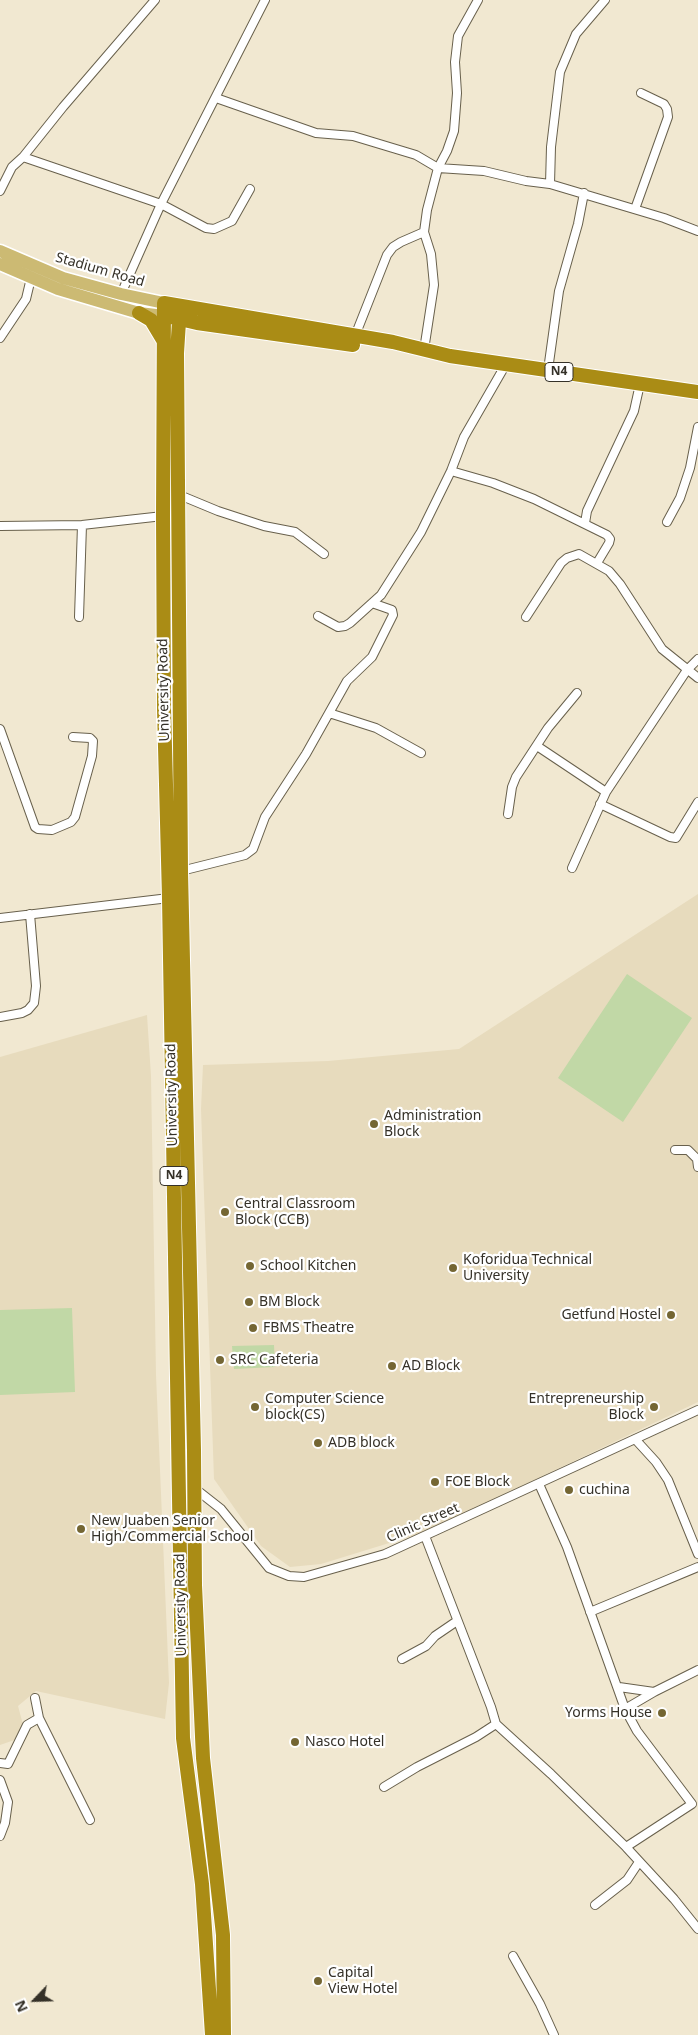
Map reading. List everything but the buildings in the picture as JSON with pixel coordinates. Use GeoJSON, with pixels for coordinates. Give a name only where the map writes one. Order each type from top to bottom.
{"type":"FeatureCollection","features":[{"type":"Feature","properties":{"kind":"highway","name":"N4"},"geometry":{"type":"LineString","coordinates":[[164,310],[355,336],[393,342],[422,350],[506,364],[698,392]]}},
{"type":"Feature","properties":{"kind":"highway","name":"University Road"},"geometry":{"type":"LineString","coordinates":[[164,310],[164,709],[169,898],[183,1738],[202,1884],[215,2033]]}},
{"type":"Feature","properties":{"kind":"highway","name":"N4"},"geometry":{"type":"LineString","coordinates":[[179,312],[197,323],[394,350],[422,350]]}},
{"type":"Feature","properties":{"kind":"highway","name":"University Road"},"geometry":{"type":"LineString","coordinates":[[179,312],[177,353],[181,871],[195,1585],[203,1758],[223,1935],[215,2033]]}},
{"type":"Feature","properties":{"kind":"highway"},"geometry":{"type":"LineString","coordinates":[[139,313],[151,320],[164,342]]}},
{"type":"Feature","properties":{"kind":"highway"},"geometry":{"type":"LineString","coordinates":[[177,353],[185,331],[197,323]]}},
{"type":"Feature","properties":{"kind":"main road","name":"Stadium Road"},"geometry":{"type":"LineString","coordinates":[[0,251],[63,278],[121,294],[164,310]]}},
{"type":"Feature","properties":{"kind":"main road","name":"Stadium Road"},"geometry":{"type":"LineString","coordinates":[[0,264],[58,289],[139,313],[164,310]]}},
{"type":"Feature","properties":{"kind":"street"},"geometry":{"type":"LineString","coordinates":[[0,191],[12,167],[23,157],[69,99],[155,0]]}},
{"type":"Feature","properties":{"kind":"street"},"geometry":{"type":"LineString","coordinates":[[422,350],[434,285],[431,254],[424,232],[427,210],[438,168],[447,151],[454,131],[457,92],[455,62],[458,36],[478,0]]}},
{"type":"Feature","properties":{"kind":"street"},"geometry":{"type":"LineString","coordinates":[[550,184],[551,147],[560,72],[576,34],[605,0]]}},
{"type":"Feature","properties":{"kind":"street"},"geometry":{"type":"LineString","coordinates":[[121,294],[161,204],[216,98],[262,1]]}},
{"type":"Feature","properties":{"kind":"street"},"geometry":{"type":"LineString","coordinates":[[635,208],[668,117],[664,104],[642,93]]}},
{"type":"Feature","properties":{"kind":"street"},"geometry":{"type":"LineString","coordinates":[[216,98],[316,133],[353,136],[416,155],[438,168],[484,172],[526,182],[550,184],[635,208],[698,231]]}},
{"type":"Feature","properties":{"kind":"street"},"geometry":{"type":"LineString","coordinates":[[23,157],[161,204],[206,228],[214,229],[232,221],[250,189]]}},
{"type":"Feature","properties":{"kind":"street"},"geometry":{"type":"LineString","coordinates":[[548,370],[559,291],[578,224],[584,193]]}},
{"type":"Feature","properties":{"kind":"street"},"geometry":{"type":"LineString","coordinates":[[355,336],[393,247],[424,232]]}},
{"type":"Feature","properties":{"kind":"street"},"geometry":{"type":"LineString","coordinates":[[0,338],[26,300],[31,278]]}},
{"type":"Feature","properties":{"kind":"street"},"geometry":{"type":"LineString","coordinates":[[318,616],[338,627],[345,626],[381,595],[421,532],[451,471],[464,437],[506,364]]}},
{"type":"Feature","properties":{"kind":"street"},"geometry":{"type":"LineString","coordinates":[[585,523],[587,512],[634,412],[640,384]]}},
{"type":"Feature","properties":{"kind":"street"},"geometry":{"type":"LineString","coordinates":[[666,522],[680,498],[690,468],[698,427]]}},
{"type":"Feature","properties":{"kind":"street"},"geometry":{"type":"LineString","coordinates":[[451,471],[493,483],[534,499],[585,523],[610,539],[597,563]]}},
{"type":"Feature","properties":{"kind":"street"},"geometry":{"type":"LineString","coordinates":[[178,494],[218,512],[264,526],[295,532],[324,554]]}},
{"type":"Feature","properties":{"kind":"street"},"geometry":{"type":"LineString","coordinates":[[0,526],[82,524],[163,516]]}},
{"type":"Feature","properties":{"kind":"street"},"geometry":{"type":"LineString","coordinates":[[79,617],[82,524]]}},
{"type":"Feature","properties":{"kind":"street"},"geometry":{"type":"LineString","coordinates":[[526,617],[561,563],[567,558],[579,554],[609,571],[620,584],[662,648],[698,678]]}},
{"type":"Feature","properties":{"kind":"street"},"geometry":{"type":"LineString","coordinates":[[181,871],[250,853],[265,817],[306,754],[348,681],[372,657],[393,615],[392,610],[372,603]]}},
{"type":"Feature","properties":{"kind":"street"},"geometry":{"type":"LineString","coordinates":[[572,868],[606,792],[687,670],[698,659]]}},
{"type":"Feature","properties":{"kind":"street"},"geometry":{"type":"LineString","coordinates":[[508,814],[512,787],[516,777],[563,708],[577,693]]}},
{"type":"Feature","properties":{"kind":"street"},"geometry":{"type":"LineString","coordinates":[[329,713],[376,728],[421,752]]}},
{"type":"Feature","properties":{"kind":"street"},"geometry":{"type":"LineString","coordinates":[[0,730],[34,827],[38,829],[52,830],[71,822],[75,817],[92,756],[93,741],[90,738],[73,737]]}},
{"type":"Feature","properties":{"kind":"street"},"geometry":{"type":"LineString","coordinates":[[537,746],[606,792]]}},
{"type":"Feature","properties":{"kind":"street"},"geometry":{"type":"LineString","coordinates":[[600,804],[670,837],[676,838],[698,802]]}},
{"type":"Feature","properties":{"kind":"street"},"geometry":{"type":"LineString","coordinates":[[0,918],[169,898]]}},
{"type":"Feature","properties":{"kind":"street"},"geometry":{"type":"LineString","coordinates":[[0,1017],[28,1010],[34,1003],[36,986],[30,914]]}},
{"type":"Feature","properties":{"kind":"street"},"geometry":{"type":"LineString","coordinates":[[675,1150],[688,1150],[697,1159],[698,1167]]}},
{"type":"Feature","properties":{"kind":"street","name":"Clinic Street"},"geometry":{"type":"LineString","coordinates":[[179,1477],[221,1509],[269,1568],[289,1576],[304,1577],[385,1554],[698,1410]]}},
{"type":"Feature","properties":{"kind":"street"},"geometry":{"type":"LineString","coordinates":[[635,1439],[656,1462],[668,1480],[698,1554]]}},
{"type":"Feature","properties":{"kind":"street"},"geometry":{"type":"LineString","coordinates":[[539,1484],[568,1547],[590,1612],[619,1687],[625,1709],[637,1731],[695,1802],[626,1847]]}},
{"type":"Feature","properties":{"kind":"street"},"geometry":{"type":"LineString","coordinates":[[425,1536],[496,1724],[552,1774],[626,1847],[674,1899],[698,1929]]}},
{"type":"Feature","properties":{"kind":"street"},"geometry":{"type":"LineString","coordinates":[[590,1612],[698,1567]]}},
{"type":"Feature","properties":{"kind":"street"},"geometry":{"type":"LineString","coordinates":[[402,1659],[426,1646],[435,1636],[457,1621]]}},
{"type":"Feature","properties":{"kind":"street"},"geometry":{"type":"LineString","coordinates":[[625,1709],[698,1670]]}},
{"type":"Feature","properties":{"kind":"street"},"geometry":{"type":"LineString","coordinates":[[619,1687],[654,1692]]}},
{"type":"Feature","properties":{"kind":"street"},"geometry":{"type":"LineString","coordinates":[[35,1698],[39,1718],[90,1820]]}},
{"type":"Feature","properties":{"kind":"street"},"geometry":{"type":"LineString","coordinates":[[0,1763],[8,1764],[27,1725],[39,1718]]}},
{"type":"Feature","properties":{"kind":"street"},"geometry":{"type":"LineString","coordinates":[[384,1787],[416,1767],[476,1737],[496,1724]]}},
{"type":"Feature","properties":{"kind":"street"},"geometry":{"type":"LineString","coordinates":[[0,1780],[8,1802],[5,1823],[0,1836]]}},
{"type":"Feature","properties":{"kind":"street"},"geometry":{"type":"LineString","coordinates":[[595,1905],[627,1880],[639,1862]]}},
{"type":"Feature","properties":{"kind":"street"},"geometry":{"type":"LineString","coordinates":[[513,1956],[540,2004],[554,2035]]}},
{"type":"Feature","properties":{"kind":"shaded area","name":"Koforidua Technical University"},"geometry":{"type":"Polygon","coordinates":[[[698,894],[698,1402],[425,1532],[321,1564],[290,1567],[261,1546],[214,1479],[201,1109],[203,1065],[328,1061],[459,1049],[698,894]]]}},
{"type":"Feature","properties":{"kind":"shaded area","name":"New Juaben Senior High/Commercial School"},"geometry":{"type":"Polygon","coordinates":[[[147,1015],[151,1076],[156,1375],[169,1683],[165,1719],[36,1691],[18,1706],[26,1736],[0,1745],[0,1057],[147,1015]]]}},
{"type":"Feature","properties":{"kind":"green space"},"geometry":{"type":"Polygon","coordinates":[[[627,974],[692,1018],[623,1122],[558,1078],[627,974]]]}},
{"type":"Feature","properties":{"kind":"green space"},"geometry":{"type":"Polygon","coordinates":[[[72,1308],[75,1392],[0,1395],[0,1310],[72,1308]]]}},
{"type":"Feature","properties":{"kind":"green space"},"geometry":{"type":"Polygon","coordinates":[[[274,1345],[275,1367],[234,1369],[232,1346],[274,1345]]]}},
{"type":"Feature","properties":{"kind":"place","name":"Administration Block"},"geometry":{"type":"Point","coordinates":[374,1124]}},
{"type":"Feature","properties":{"kind":"place","name":"Central Classroom Block (CCB)"},"geometry":{"type":"Point","coordinates":[225,1212]}},
{"type":"Feature","properties":{"kind":"place","name":"School Kitchen"},"geometry":{"type":"Point","coordinates":[250,1266]}},
{"type":"Feature","properties":{"kind":"place","name":"Koforidua Technical University"},"geometry":{"type":"Point","coordinates":[453,1268]}},
{"type":"Feature","properties":{"kind":"place","name":"BM Block"},"geometry":{"type":"Point","coordinates":[249,1302]}},
{"type":"Feature","properties":{"kind":"place","name":"Getfund Hostel"},"geometry":{"type":"Point","coordinates":[671,1315]}},
{"type":"Feature","properties":{"kind":"place","name":"FBMS Theatre"},"geometry":{"type":"Point","coordinates":[253,1328]}},
{"type":"Feature","properties":{"kind":"place","name":"SRC Cafeteria"},"geometry":{"type":"Point","coordinates":[220,1360]}},
{"type":"Feature","properties":{"kind":"place","name":"AD Block"},"geometry":{"type":"Point","coordinates":[392,1366]}},
{"type":"Feature","properties":{"kind":"place","name":"Computer Science block(CS)"},"geometry":{"type":"Point","coordinates":[255,1407]}},
{"type":"Feature","properties":{"kind":"place","name":"Entrepreneurship Block"},"geometry":{"type":"Point","coordinates":[654,1407]}},
{"type":"Feature","properties":{"kind":"place","name":"ADB block"},"geometry":{"type":"Point","coordinates":[318,1443]}},
{"type":"Feature","properties":{"kind":"place","name":"FOE Block"},"geometry":{"type":"Point","coordinates":[435,1482]}},
{"type":"Feature","properties":{"kind":"place","name":"cuchina"},"geometry":{"type":"Point","coordinates":[569,1490]}},
{"type":"Feature","properties":{"kind":"place","name":"New Juaben Senior High/Commercial School"},"geometry":{"type":"Point","coordinates":[81,1529]}},
{"type":"Feature","properties":{"kind":"place","name":"Yorms House"},"geometry":{"type":"Point","coordinates":[662,1713]}},
{"type":"Feature","properties":{"kind":"place","name":"Nasco Hotel"},"geometry":{"type":"Point","coordinates":[295,1742]}},
{"type":"Feature","properties":{"kind":"place","name":"Capital View Hotel"},"geometry":{"type":"Point","coordinates":[318,1981]}}]}
